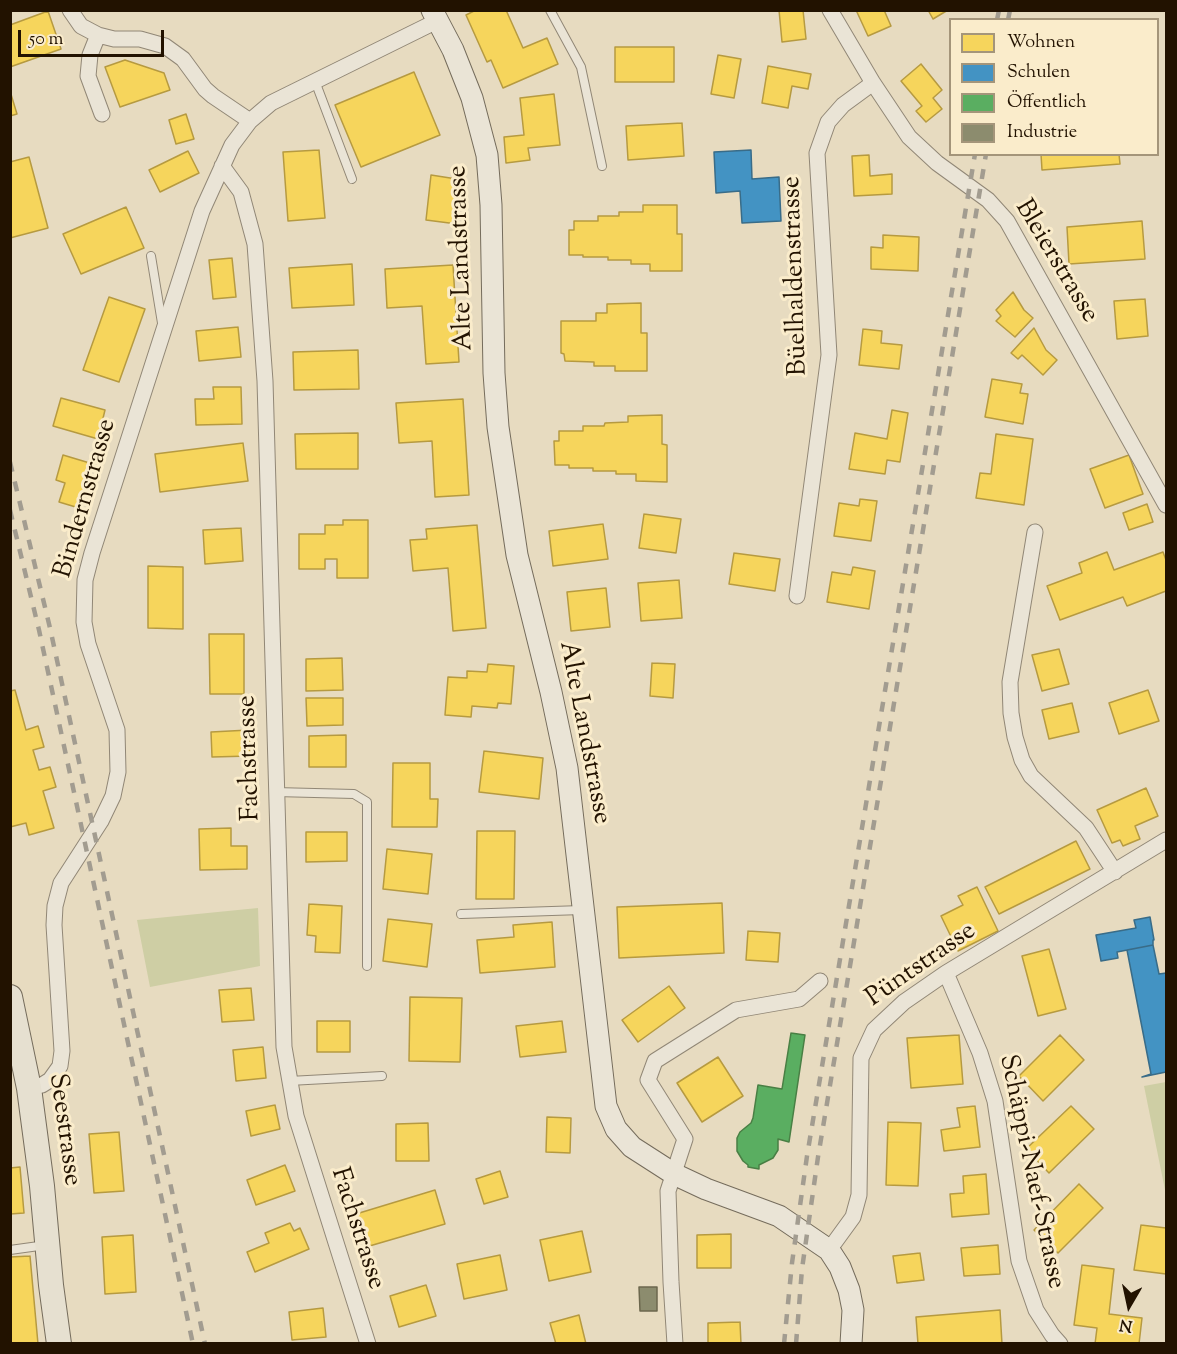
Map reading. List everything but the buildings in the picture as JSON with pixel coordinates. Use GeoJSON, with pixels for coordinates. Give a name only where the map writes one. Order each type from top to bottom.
{"type":"FeatureCollection","features":[{"type":"Feature","properties":{"kind":"main road","name":"Alte Landstrasse"},"geometry":{"type":"LineString","coordinates":[[436,14],[472,98],[487,155],[491,206],[494,373],[498,427],[517,555],[567,768],[606,1106],[616,1129],[632,1147],[674,1174],[706,1189],[779,1216],[829,1250],[840,1267],[849,1290],[854,1310],[856,1341]]}},
{"type":"Feature","properties":{"kind":"main road","name":"Seestrasse"},"geometry":{"type":"LineString","coordinates":[[10,997],[29,1088],[42,1186],[58,1344]]}},
{"type":"Feature","properties":{"kind":"street"},"geometry":{"type":"LineString","coordinates":[[70,10],[81,26],[98,35],[114,39],[140,39],[165,46],[183,59],[205,89],[250,121]]}},
{"type":"Feature","properties":{"kind":"street","name":"Bleierstrasse"},"geometry":{"type":"LineString","coordinates":[[830,10],[909,137],[937,163],[988,200],[1006,221],[1167,505]]}},
{"type":"Feature","properties":{"kind":"street","name":"Bindernstrasse"},"geometry":{"type":"LineString","coordinates":[[29,1088],[50,1080],[60,1066],[62,1051],[54,924],[61,883],[101,821],[113,796],[118,772],[117,730],[88,644],[84,622],[85,580],[202,211],[232,145],[250,121],[270,103],[315,81],[436,14]]}},
{"type":"Feature","properties":{"kind":"street"},"geometry":{"type":"LineString","coordinates":[[98,35],[90,55],[88,76],[102,114]]}},
{"type":"Feature","properties":{"kind":"street","name":"Büelhaldenstrasse"},"geometry":{"type":"LineString","coordinates":[[797,596],[829,355],[818,153],[828,122],[843,105],[873,82]]}},
{"type":"Feature","properties":{"kind":"street","name":"Fachstrasse"},"geometry":{"type":"LineString","coordinates":[[222,166],[241,192],[255,244],[265,381],[284,1047],[302,1137],[368,1344]]}},
{"type":"Feature","properties":{"kind":"street"},"geometry":{"type":"LineString","coordinates":[[1035,532],[1010,682],[1011,713],[1015,736],[1022,760],[1031,776],[1086,828],[1115,872]]}},
{"type":"Feature","properties":{"kind":"street","name":"Püntstrasse"},"geometry":{"type":"LineString","coordinates":[[829,1250],[853,1216],[860,1195],[861,1058],[874,1030],[904,1002],[946,973],[1167,840]]}},
{"type":"Feature","properties":{"kind":"street","name":"Schäppi-Naef-Strasse"},"geometry":{"type":"LineString","coordinates":[[946,973],[980,1053],[995,1101],[1019,1261],[1035,1310],[1060,1344]]}},
{"type":"Feature","properties":{"kind":"street"},"geometry":{"type":"LineString","coordinates":[[675,1344],[668,1191],[685,1139],[648,1080],[654,1061],[736,1010],[799,999],[820,981]]}},
{"type":"Feature","properties":{"kind":"lane"},"geometry":{"type":"LineString","coordinates":[[550,10],[580,67],[602,166]]}},
{"type":"Feature","properties":{"kind":"lane"},"geometry":{"type":"LineString","coordinates":[[315,81],[352,179]]}},
{"type":"Feature","properties":{"kind":"lane"},"geometry":{"type":"LineString","coordinates":[[151,256],[163,331]]}},
{"type":"Feature","properties":{"kind":"lane"},"geometry":{"type":"LineString","coordinates":[[275,792],[354,794],[366,802],[367,966]]}},
{"type":"Feature","properties":{"kind":"lane"},"geometry":{"type":"LineString","coordinates":[[461,914],[584,909]]}},
{"type":"Feature","properties":{"kind":"lane"},"geometry":{"type":"LineString","coordinates":[[289,1081],[382,1076]]}},
{"type":"Feature","properties":{"kind":"lane"},"geometry":{"type":"LineString","coordinates":[[10,1250],[47,1245]]}},
{"type":"Feature","properties":{"kind":"green space"},"geometry":{"type":"Polygon","coordinates":[[[258,908],[260,966],[150,987],[137,920],[258,908]]]}},
{"type":"Feature","properties":{"kind":"green space"},"geometry":{"type":"Polygon","coordinates":[[[1166,1082],[1166,1190],[1165,1190],[1144,1086],[1166,1082]]]}},
{"type":"Feature","properties":{"kind":"railway"},"geometry":{"type":"LineString","coordinates":[[997,18],[999,10]]}},
{"type":"Feature","properties":{"kind":"railway"},"geometry":{"type":"LineString","coordinates":[[1008,18],[1010,10]]}},
{"type":"Feature","properties":{"kind":"railway"},"geometry":{"type":"LineString","coordinates":[[784,1344],[792,1263],[807,1156],[975,156]]}},
{"type":"Feature","properties":{"kind":"railway"},"geometry":{"type":"LineString","coordinates":[[796,1344],[802,1269],[818,1157],[986,156]]}},
{"type":"Feature","properties":{"kind":"railway"},"geometry":{"type":"LineString","coordinates":[[10,462],[50,628],[205,1344]]}},
{"type":"Feature","properties":{"kind":"railway"},"geometry":{"type":"LineString","coordinates":[[10,510],[39,630],[193,1344]]}}]}
